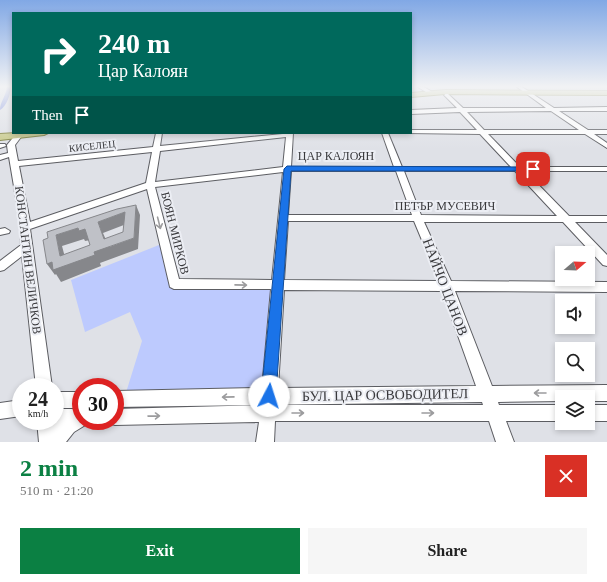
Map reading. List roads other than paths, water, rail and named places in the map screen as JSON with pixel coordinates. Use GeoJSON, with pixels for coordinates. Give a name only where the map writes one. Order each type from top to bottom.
{"type":"FeatureCollection","features":[{"type":"Feature","properties":{"kind":"main road"},"geometry":{"type":"LineString","coordinates":[[0,134],[17,134]]}},
{"type":"Feature","properties":{"kind":"main road"},"geometry":{"type":"LineString","coordinates":[[1,143],[17,134]]}},
{"type":"Feature","properties":{"kind":"street"},"geometry":{"type":"LineString","coordinates":[[460,108],[607,262]]}},
{"type":"Feature","properties":{"kind":"street"},"geometry":{"type":"LineString","coordinates":[[552,109],[607,146]]}},
{"type":"Feature","properties":{"kind":"street"},"geometry":{"type":"LineString","coordinates":[[412,112],[462,110],[607,109]]}},
{"type":"Feature","properties":{"kind":"street"},"geometry":{"type":"LineString","coordinates":[[412,132],[607,132]]}},
{"type":"Feature","properties":{"kind":"street","name":"КОНСТАНТИН ВЕЛИЧКОВ"},"geometry":{"type":"LineString","coordinates":[[17,134],[11,145],[25,227],[26,247],[43,378]]}},
{"type":"Feature","properties":{"kind":"street","name":"БОЯН МИРКОВ"},"geometry":{"type":"LineString","coordinates":[[159,134],[150,185],[174,284],[278,285]]}},
{"type":"Feature","properties":{"kind":"street"},"geometry":{"type":"LineString","coordinates":[[269,396],[290,134]]}},
{"type":"Feature","properties":{"kind":"street","name":"КИСЕЛЕЦ"},"geometry":{"type":"LineString","coordinates":[[0,158],[14,159],[157,149],[290,134]]}},
{"type":"Feature","properties":{"kind":"street","name":"НАЙЧО ЦАНОВ"},"geometry":{"type":"LineString","coordinates":[[385,134],[418,218],[447,286],[505,442]]}},
{"type":"Feature","properties":{"kind":"street","name":"ЦАР КАЛОЯН"},"geometry":{"type":"LineString","coordinates":[[25,227],[150,185],[287,169],[607,169]]}},
{"type":"Feature","properties":{"kind":"street","name":"ПЕТЪР МУСЕВИЧ"},"geometry":{"type":"LineString","coordinates":[[283,218],[607,219]]}},
{"type":"Feature","properties":{"kind":"street"},"geometry":{"type":"LineString","coordinates":[[0,267],[26,247]]}},
{"type":"Feature","properties":{"kind":"street"},"geometry":{"type":"LineString","coordinates":[[278,285],[607,287]]}},
{"type":"Feature","properties":{"kind":"street","name":"БУЛ. ЦАР ОСВОБОДИТЕЛ"},"geometry":{"type":"LineString","coordinates":[[124,399],[607,393]]}},
{"type":"Feature","properties":{"kind":"street"},"geometry":{"type":"LineString","coordinates":[[0,411],[12,409]]}},
{"type":"Feature","properties":{"kind":"street","name":"БУЛ. ЦАР ОСВОБОДИТЕЛ"},"geometry":{"type":"LineString","coordinates":[[124,416],[268,413],[555,413]]}},
{"type":"Feature","properties":{"kind":"street"},"geometry":{"type":"LineString","coordinates":[[595,413],[607,413]]}},
{"type":"Feature","properties":{"kind":"street"},"geometry":{"type":"LineString","coordinates":[[55,442],[72,423]]}},
{"type":"Feature","properties":{"kind":"street"},"geometry":{"type":"LineString","coordinates":[[265,442],[267,423]]}},
{"type":"Feature","properties":{"kind":"street"},"geometry":{"type":"LineString","coordinates":[[47,430],[48,442]]}}]}
